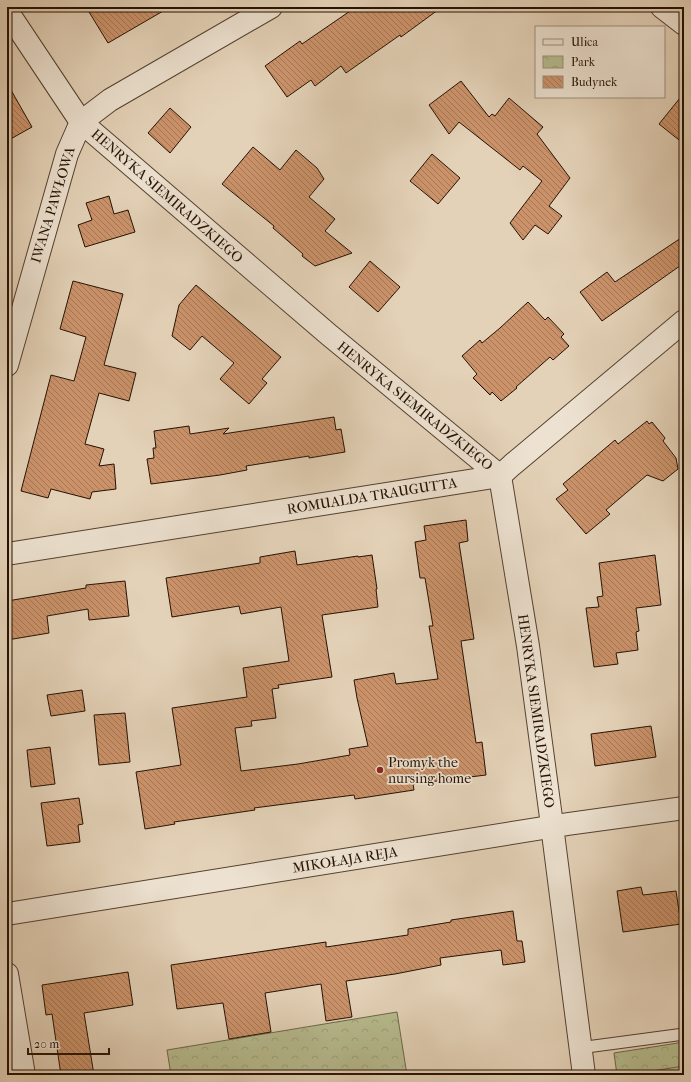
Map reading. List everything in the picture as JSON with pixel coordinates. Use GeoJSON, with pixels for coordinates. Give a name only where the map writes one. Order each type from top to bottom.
{"type":"FeatureCollection","features":[{"type":"Feature","properties":{"kind":"street","name":"IWANA PAWŁOWA"},"geometry":{"type":"LineString","coordinates":[[7,364],[66,154],[81,122],[110,100],[271,7]]}},
{"type":"Feature","properties":{"kind":"street"},"geometry":{"type":"LineString","coordinates":[[662,7],[684,24]]}},
{"type":"Feature","properties":{"kind":"street","name":"HENRYKA SIEMIRADZKIEGO"},"geometry":{"type":"LineString","coordinates":[[7,11],[81,122],[328,334],[500,476],[528,646],[584,1075]]}},
{"type":"Feature","properties":{"kind":"street"},"geometry":{"type":"LineString","coordinates":[[500,476],[512,464],[684,322]]}},
{"type":"Feature","properties":{"kind":"street","name":"ROMUALDA TRAUGUTTA"},"geometry":{"type":"LineString","coordinates":[[7,554],[500,476]]}},
{"type":"Feature","properties":{"kind":"street","name":"MIKOŁAJA REJA"},"geometry":{"type":"LineString","coordinates":[[7,914],[552,827],[684,808]]}},
{"type":"Feature","properties":{"kind":"street"},"geometry":{"type":"LineString","coordinates":[[7,974],[24,1075]]}},
{"type":"Feature","properties":{"kind":"lane"},"geometry":{"type":"LineString","coordinates":[[580,1048],[684,1034]]}},
{"type":"Feature","properties":{"kind":"green space"},"geometry":{"type":"Polygon","coordinates":[[[397,1012],[407,1075],[171,1075],[167,1050],[397,1012]]]}},
{"type":"Feature","properties":{"kind":"green space"},"geometry":{"type":"Polygon","coordinates":[[[684,1042],[684,1075],[617,1075],[614,1053],[684,1042]]]}},
{"type":"Feature","properties":{"kind":"green space"},"geometry":{"type":"Polygon","coordinates":[[[684,1066],[684,1075],[645,1075],[645,1072],[684,1066]]]}},
{"type":"Feature","properties":{"kind":"building"},"geometry":{"type":"Polygon","coordinates":[[[86,7],[170,7],[108,43],[86,7]]]}},
{"type":"Feature","properties":{"kind":"building"},"geometry":{"type":"Polygon","coordinates":[[[356,7],[442,7],[401,37],[400,35],[346,73],[341,66],[315,86],[311,80],[287,97],[265,66],[300,41],[302,44],[356,7]]]}},
{"type":"Feature","properties":{"kind":"building"},"geometry":{"type":"Polygon","coordinates":[[[461,81],[489,117],[492,114],[495,116],[509,98],[543,127],[537,134],[570,178],[549,206],[562,216],[548,234],[535,225],[523,240],[510,223],[542,181],[523,166],[520,170],[459,122],[449,134],[429,105],[461,81]]]}},
{"type":"Feature","properties":{"kind":"building"},"geometry":{"type":"Polygon","coordinates":[[[7,83],[32,127],[7,141],[7,83]]]}},
{"type":"Feature","properties":{"kind":"building"},"geometry":{"type":"Polygon","coordinates":[[[684,93],[684,144],[659,124],[684,93]]]}},
{"type":"Feature","properties":{"kind":"building"},"geometry":{"type":"Polygon","coordinates":[[[170,108],[191,127],[170,153],[148,133],[170,108]]]}},
{"type":"Feature","properties":{"kind":"building"},"geometry":{"type":"Polygon","coordinates":[[[253,147],[280,170],[296,150],[317,168],[324,179],[309,197],[335,219],[325,231],[352,253],[315,266],[302,256],[303,254],[273,228],[274,226],[222,184],[253,147]]]}},
{"type":"Feature","properties":{"kind":"building"},"geometry":{"type":"Polygon","coordinates":[[[432,154],[460,178],[438,204],[410,181],[432,154]]]}},
{"type":"Feature","properties":{"kind":"building"},"geometry":{"type":"Polygon","coordinates":[[[109,196],[114,214],[128,210],[135,232],[85,247],[78,225],[92,220],[86,203],[109,196]]]}},
{"type":"Feature","properties":{"kind":"building"},"geometry":{"type":"Polygon","coordinates":[[[684,236],[684,263],[602,321],[580,292],[607,272],[615,282],[684,236]]]}},
{"type":"Feature","properties":{"kind":"building"},"geometry":{"type":"Polygon","coordinates":[[[370,261],[400,287],[378,312],[349,287],[370,261]]]}},
{"type":"Feature","properties":{"kind":"building"},"geometry":{"type":"Polygon","coordinates":[[[73,281],[123,294],[104,365],[136,373],[129,401],[99,393],[85,444],[104,449],[99,466],[114,464],[116,489],[92,492],[90,499],[51,489],[48,498],[21,491],[51,375],[74,381],[86,337],[60,329],[73,281]]]}},
{"type":"Feature","properties":{"kind":"building"},"geometry":{"type":"Polygon","coordinates":[[[196,285],[281,357],[262,379],[267,383],[249,404],[220,379],[234,363],[202,336],[190,350],[172,336],[179,305],[196,285]]]}},
{"type":"Feature","properties":{"kind":"building"},"geometry":{"type":"Polygon","coordinates":[[[528,302],[545,320],[548,317],[564,334],[561,337],[569,346],[553,360],[550,357],[501,401],[492,392],[490,395],[473,378],[477,374],[462,356],[480,340],[482,343],[528,302]]]}},
{"type":"Feature","properties":{"kind":"building"},"geometry":{"type":"Polygon","coordinates":[[[334,417],[336,430],[341,429],[345,452],[246,466],[247,470],[220,475],[151,484],[147,459],[154,458],[153,448],[156,448],[154,431],[189,426],[190,434],[229,428],[223,434],[334,417]]]}},
{"type":"Feature","properties":{"kind":"building"},"geometry":{"type":"Polygon","coordinates":[[[647,421],[649,424],[652,422],[665,438],[663,441],[676,458],[678,469],[663,481],[647,475],[606,510],[610,514],[586,534],[556,499],[568,490],[563,484],[615,440],[618,444],[647,421]]]}},
{"type":"Feature","properties":{"kind":"building"},"geometry":{"type":"Polygon","coordinates":[[[466,520],[468,541],[459,543],[474,639],[461,641],[476,743],[482,742],[486,775],[413,784],[414,790],[355,799],[354,795],[254,808],[255,810],[174,822],[175,824],[145,829],[136,772],[181,765],[172,708],[247,697],[243,668],[289,661],[281,607],[241,614],[239,606],[172,617],[166,578],[260,563],[260,557],[295,551],[297,565],[372,555],[378,607],[322,615],[332,677],[278,685],[279,688],[272,689],[276,718],[251,721],[252,726],[235,728],[241,771],[298,764],[350,755],[349,749],[368,746],[354,680],[394,673],[396,684],[438,679],[429,626],[433,626],[425,578],[420,578],[415,542],[426,540],[424,526],[466,520]]]}},
{"type":"Feature","properties":{"kind":"building"},"geometry":{"type":"Polygon","coordinates":[[[655,555],[661,605],[636,608],[639,631],[636,632],[638,650],[616,653],[618,664],[594,667],[586,608],[599,607],[597,597],[603,596],[599,563],[655,555]]]}},
{"type":"Feature","properties":{"kind":"building"},"geometry":{"type":"Polygon","coordinates":[[[125,581],[129,616],[89,620],[88,609],[47,616],[49,633],[7,640],[7,601],[86,588],[86,585],[125,581]]]}},
{"type":"Feature","properties":{"kind":"building"},"geometry":{"type":"Polygon","coordinates":[[[82,690],[85,711],[51,716],[47,695],[82,690]]]}},
{"type":"Feature","properties":{"kind":"building"},"geometry":{"type":"Polygon","coordinates":[[[125,713],[130,762],[99,765],[94,715],[125,713]]]}},
{"type":"Feature","properties":{"kind":"building"},"geometry":{"type":"Polygon","coordinates":[[[651,726],[656,757],[595,766],[591,734],[651,726]]]}},
{"type":"Feature","properties":{"kind":"building"},"geometry":{"type":"Polygon","coordinates":[[[50,747],[55,784],[31,787],[27,750],[50,747]]]}},
{"type":"Feature","properties":{"kind":"building"},"geometry":{"type":"Polygon","coordinates":[[[79,798],[83,824],[78,825],[80,842],[47,846],[41,803],[79,798]]]}},
{"type":"Feature","properties":{"kind":"building"},"geometry":{"type":"Polygon","coordinates":[[[641,887],[643,895],[676,891],[681,924],[623,932],[617,891],[641,887]]]}},
{"type":"Feature","properties":{"kind":"building"},"geometry":{"type":"Polygon","coordinates":[[[513,911],[517,941],[522,941],[525,962],[503,965],[501,950],[440,958],[441,965],[395,974],[346,981],[352,1017],[326,1021],[321,984],[265,993],[271,1032],[229,1039],[223,1003],[177,1009],[171,965],[326,942],[326,947],[408,935],[408,929],[451,922],[451,920],[513,911]]]}},
{"type":"Feature","properties":{"kind":"building"},"geometry":{"type":"Polygon","coordinates":[[[128,972],[133,1005],[84,1013],[94,1075],[61,1075],[52,1014],[46,1015],[42,985],[128,972]]]}},
{"type":"Feature","properties":{"kind":"place","name":"Promyk the nursing home"},"geometry":{"type":"Point","coordinates":[380,770]}}]}
